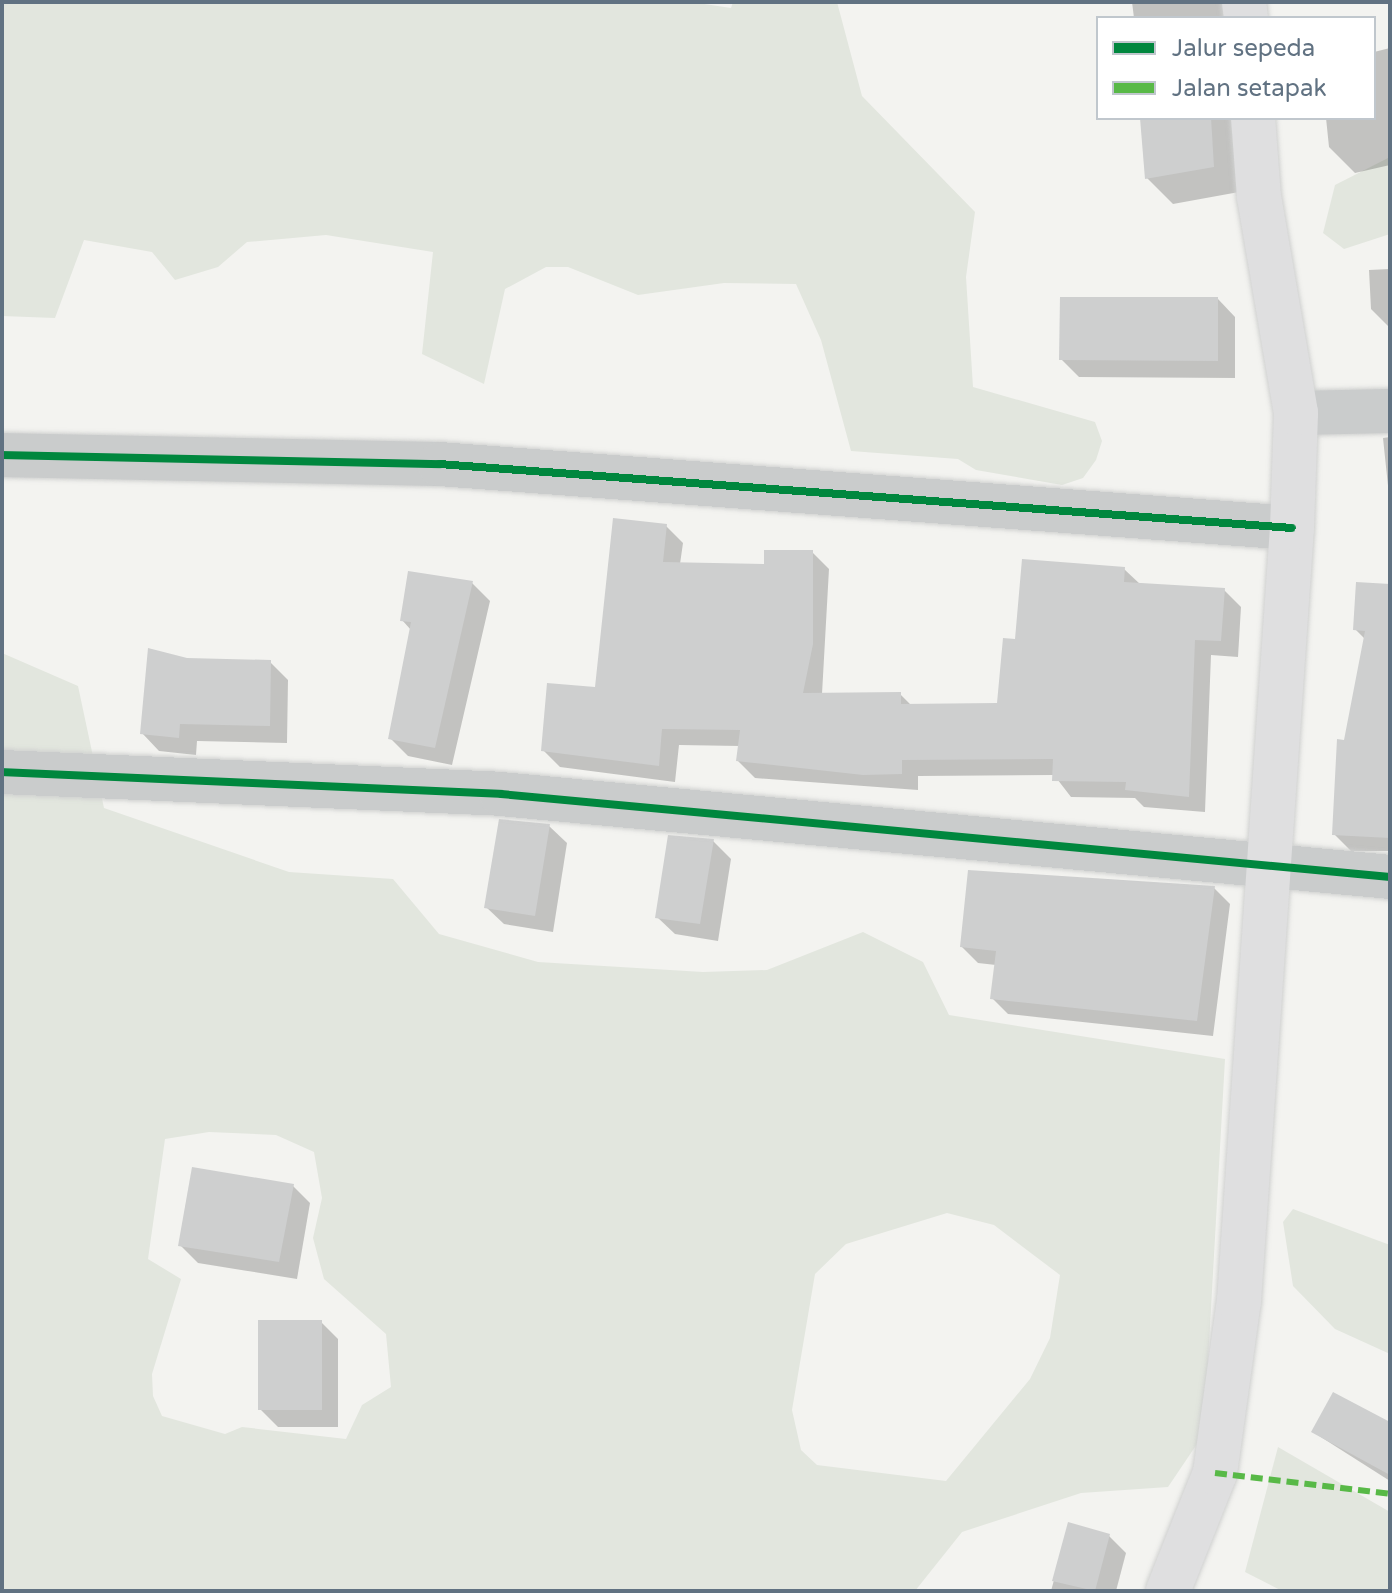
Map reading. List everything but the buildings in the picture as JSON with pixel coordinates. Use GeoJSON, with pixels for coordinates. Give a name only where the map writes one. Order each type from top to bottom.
{"type":"FeatureCollection","features":[{"type":"Feature","properties":{"kind":"main road"},"geometry":{"type":"LineString","coordinates":[[1168,1591],[1215,1473],[1225,1410],[1292,528],[1296,413],[1259,197],[1253,120]]}},
{"type":"Feature","properties":{"kind":"street"},"geometry":{"type":"LineString","coordinates":[[1296,413],[1390,411]]}},
{"type":"Feature","properties":{"kind":"street"},"geometry":{"type":"LineString","coordinates":[[2,455],[439,464],[1292,528]]}},
{"type":"Feature","properties":{"kind":"street"},"geometry":{"type":"LineString","coordinates":[[2,772],[501,794],[1390,877]]}},
{"type":"Feature","properties":{"kind":"shaded area"},"geometry":{"type":"Polygon","coordinates":[[[2,2],[691,2],[731,8],[733,2],[837,2],[862,96],[975,212],[966,277],[973,387],[1095,422],[1102,441],[1096,460],[1083,478],[1062,485],[976,470],[958,459],[851,451],[821,340],[796,284],[724,283],[638,295],[568,267],[546,267],[505,289],[484,384],[422,354],[433,252],[326,235],[247,242],[218,267],[175,280],[152,252],[84,240],[55,318],[2,316],[2,2]]]}},
{"type":"Feature","properties":{"kind":"shaded area"},"geometry":{"type":"Polygon","coordinates":[[[1390,157],[1390,234],[1344,249],[1323,233],[1335,185],[1390,157]]]}},
{"type":"Feature","properties":{"kind":"shaded area"},"geometry":{"type":"Polygon","coordinates":[[[2,653],[78,686],[104,808],[289,872],[393,879],[439,934],[538,962],[703,972],[767,970],[863,932],[923,962],[949,1015],[1225,1059],[1207,1380],[1197,1444],[1168,1487],[1081,1493],[962,1532],[915,1591],[2,1591],[2,653]],[[209,1132],[165,1139],[148,1259],[181,1279],[152,1374],[153,1396],[162,1416],[225,1434],[242,1427],[346,1439],[362,1405],[391,1387],[386,1334],[324,1279],[313,1238],[322,1198],[314,1152],[276,1135],[209,1132]],[[947,1213],[846,1244],[815,1274],[792,1410],[801,1450],[817,1465],[946,1481],[1030,1379],[1050,1338],[1060,1275],[994,1225],[947,1213]]]}},
{"type":"Feature","properties":{"kind":"shaded area"},"geometry":{"type":"Polygon","coordinates":[[[1293,1209],[1390,1245],[1390,1354],[1335,1329],[1293,1286],[1283,1222],[1293,1209]]]}},
{"type":"Feature","properties":{"kind":"shaded area"},"geometry":{"type":"Polygon","coordinates":[[[1278,1447],[1390,1512],[1390,1591],[1282,1591],[1245,1572],[1278,1447]]]}},
{"type":"Feature","properties":{"kind":"marked path"},"geometry":{"type":"LineString","coordinates":[[1215,1473],[1390,1494]]}},
{"type":"Feature","properties":{"kind":"cycle path"},"geometry":{"type":"LineString","coordinates":[[2,455],[439,464],[1292,528]]}},
{"type":"Feature","properties":{"kind":"cycle path"},"geometry":{"type":"LineString","coordinates":[[2,772],[501,794],[1390,877]]}}]}
